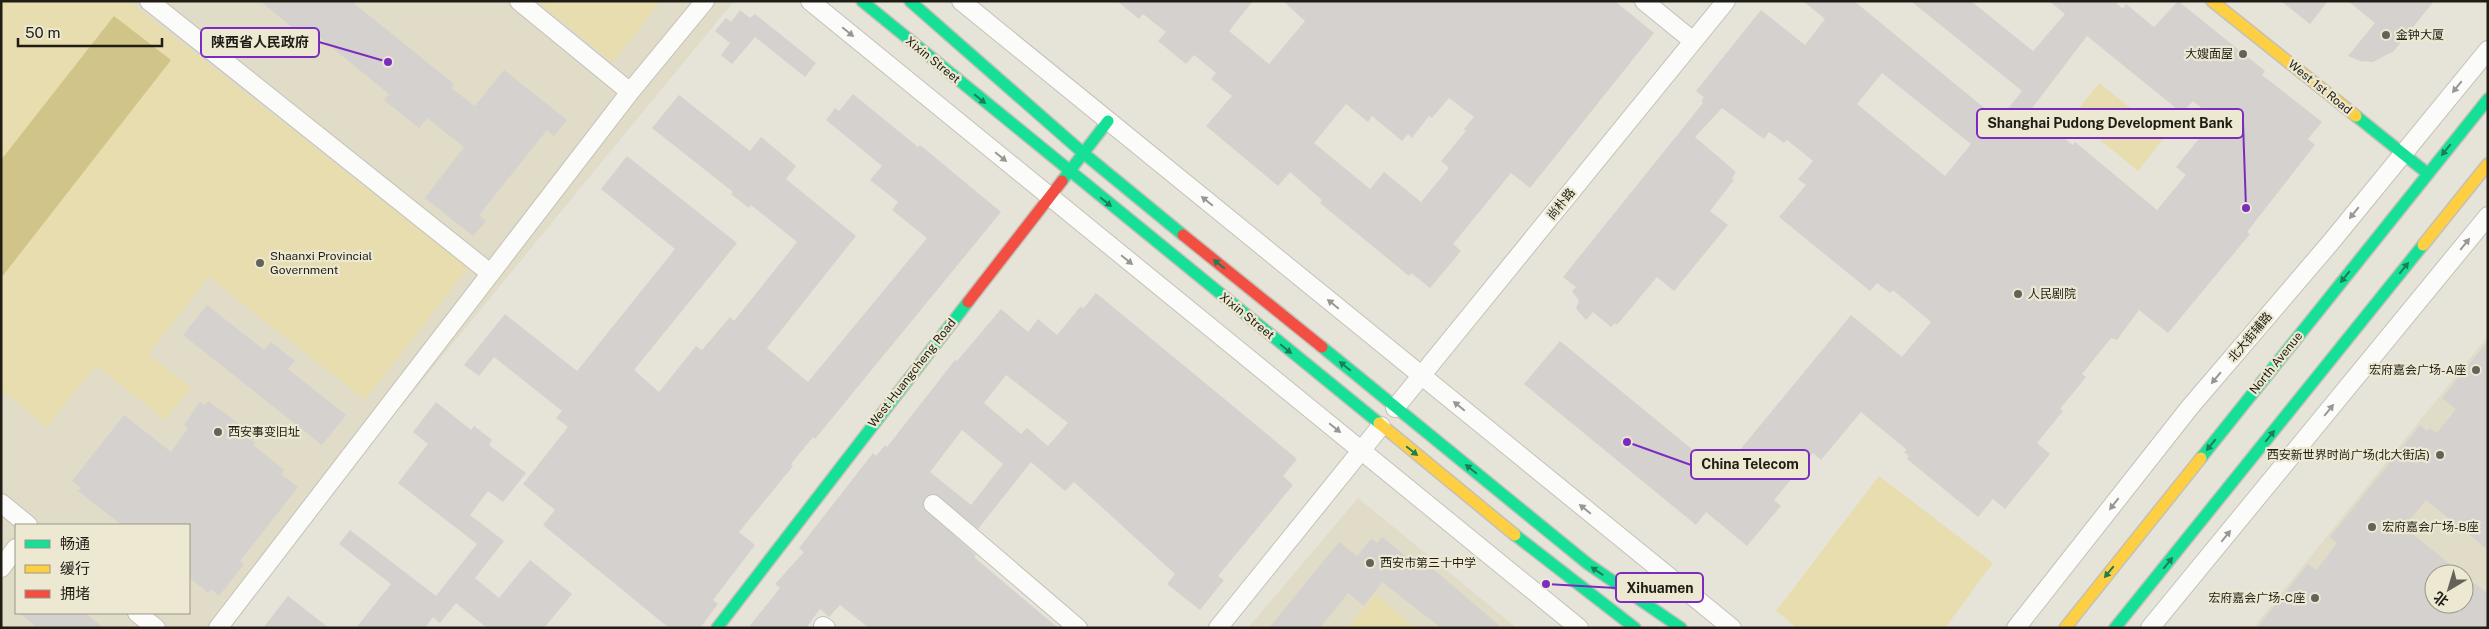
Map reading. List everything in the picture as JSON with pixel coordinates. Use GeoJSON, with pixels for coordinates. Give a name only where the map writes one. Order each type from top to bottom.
{"type":"FeatureCollection","features":[{"type":"Feature","properties":{"kind":"main road","name":"Xixin Street"},"geometry":{"type":"LineString","coordinates":[[862,1],[1557,569],[1635,628]]}},
{"type":"Feature","properties":{"kind":"main road","name":"Xixin Street"},"geometry":{"type":"LineString","coordinates":[[910,1],[1082,152],[1395,408],[1588,564],[1681,628]]}},
{"type":"Feature","properties":{"kind":"main road","name":"West 1st Road"},"geometry":{"type":"LineString","coordinates":[[2212,1],[2428,174]]}},
{"type":"Feature","properties":{"kind":"main road","name":"North Avenue"},"geometry":{"type":"LineString","coordinates":[[2065,628],[2488,99]]}},
{"type":"Feature","properties":{"kind":"main road","name":"West Huangcheng Road"},"geometry":{"type":"LineString","coordinates":[[717,628],[1108,120]]}},
{"type":"Feature","properties":{"kind":"main road"},"geometry":{"type":"LineString","coordinates":[[2115,628],[2488,164]]}},
{"type":"Feature","properties":{"kind":"street"},"geometry":{"type":"LineString","coordinates":[[149,1],[490,273]]}},
{"type":"Feature","properties":{"kind":"street"},"geometry":{"type":"LineString","coordinates":[[519,1],[630,92]]}},
{"type":"Feature","properties":{"kind":"street"},"geometry":{"type":"LineString","coordinates":[[218,628],[630,92],[705,1]]}},
{"type":"Feature","properties":{"kind":"street"},"geometry":{"type":"LineString","coordinates":[[810,1],[1362,449],[1579,628]]}},
{"type":"Feature","properties":{"kind":"street"},"geometry":{"type":"LineString","coordinates":[[961,1],[1732,628]]}},
{"type":"Feature","properties":{"kind":"street"},"geometry":{"type":"LineString","coordinates":[[1644,1],[1693,41]]}},
{"type":"Feature","properties":{"kind":"street","name":"尚朴路"},"geometry":{"type":"LineString","coordinates":[[1395,408],[1726,1]]}},
{"type":"Feature","properties":{"kind":"street","name":"北大街辅路"},"geometry":{"type":"LineString","coordinates":[[2016,628],[2190,407],[2488,50]]}},
{"type":"Feature","properties":{"kind":"street"},"geometry":{"type":"LineString","coordinates":[[2150,628],[2488,216]]}},
{"type":"Feature","properties":{"kind":"street"},"geometry":{"type":"LineString","coordinates":[[1218,628],[1381,426]]}},
{"type":"Feature","properties":{"kind":"street"},"geometry":{"type":"LineString","coordinates":[[1,503],[27,524]]}},
{"type":"Feature","properties":{"kind":"street"},"geometry":{"type":"LineString","coordinates":[[933,504],[1078,628]]}},
{"type":"Feature","properties":{"kind":"street"},"geometry":{"type":"LineString","coordinates":[[1,568],[15,549]]}},
{"type":"Feature","properties":{"kind":"street"},"geometry":{"type":"LineString","coordinates":[[139,614],[156,628]]}},
{"type":"Feature","properties":{"kind":"shaded area","name":"Shaanxi Provincial Government"},"geometry":{"type":"Polygon","coordinates":[[[1,1],[734,1],[219,628],[1,628],[1,1]]]}},
{"type":"Feature","properties":{"kind":"shaded area"},"geometry":{"type":"Polygon","coordinates":[[[1,1],[128,1],[468,268],[365,400],[209,277],[148,354],[191,388],[165,420],[96,365],[47,427],[1,390],[1,1]]]}},
{"type":"Feature","properties":{"kind":"shaded area"},"geometry":{"type":"Polygon","coordinates":[[[537,1],[661,1],[613,62],[537,1]]]}},
{"type":"Feature","properties":{"kind":"shaded area"},"geometry":{"type":"Polygon","coordinates":[[[114,16],[171,60],[1,278],[1,160],[114,16]]]}},
{"type":"Feature","properties":{"kind":"shaded area"},"geometry":{"type":"Polygon","coordinates":[[[2099,83],[2166,136],[2138,171],[2072,117],[2099,83]]]}},
{"type":"Feature","properties":{"kind":"shaded area","name":"西安新世界时尚广场(北大街店)"},"geometry":{"type":"Polygon","coordinates":[[[2488,336],[2488,628],[2253,628],[2488,336]]]}},
{"type":"Feature","properties":{"kind":"shaded area"},"geometry":{"type":"Polygon","coordinates":[[[1879,476],[1993,563],[1945,628],[1797,628],[1776,611],[1879,476]]]}},
{"type":"Feature","properties":{"kind":"shaded area","name":"西安市第三十中学"},"geometry":{"type":"Polygon","coordinates":[[[1358,498],[1517,628],[1248,628],[1358,498]]]}},
{"type":"Feature","properties":{"kind":"shaded area"},"geometry":{"type":"Polygon","coordinates":[[[1375,594],[1415,628],[1344,628],[1351,624],[1375,594]]]}},
{"type":"Feature","properties":{"kind":"building"},"geometry":{"type":"Polygon","coordinates":[[[260,1],[351,1],[454,84],[451,88],[475,106],[504,70],[567,120],[554,136],[547,130],[479,215],[486,221],[473,236],[425,198],[464,147],[427,118],[419,128],[384,100],[389,94],[313,32],[308,40],[260,1]]]}},
{"type":"Feature","properties":{"kind":"building"},"geometry":{"type":"Polygon","coordinates":[[[1117,1],[1253,1],[1229,31],[1269,64],[1305,21],[1283,1],[1615,1],[1654,33],[1530,188],[1511,173],[1453,244],[1461,251],[1430,288],[1411,273],[1409,276],[1320,203],[1322,200],[1290,172],[1278,186],[1206,126],[1232,96],[1211,79],[1216,73],[1194,55],[1186,64],[1158,41],[1166,32],[1143,14],[1139,19],[1117,1]],[[1449,98],[1432,118],[1429,116],[1412,138],[1408,134],[1402,141],[1372,116],[1368,122],[1346,104],[1314,143],[1370,189],[1384,172],[1421,202],[1449,168],[1441,161],[1466,131],[1464,129],[1474,117],[1449,98]]]}},
{"type":"Feature","properties":{"kind":"building"},"geometry":{"type":"Polygon","coordinates":[[[1803,1],[1854,1],[1999,120],[2022,91],[1911,1],[1971,1],[2033,51],[2065,14],[2049,1],[2114,1],[2123,9],[2126,4],[2154,27],[2178,1],[2265,71],[2262,75],[2322,122],[2308,139],[2315,145],[2247,232],[2250,234],[2168,333],[2139,310],[2117,340],[2111,338],[2082,374],[2086,377],[2060,409],[2063,411],[2037,443],[2050,454],[2005,509],[1993,499],[1978,517],[1907,459],[1909,456],[1904,452],[1907,450],[1861,412],[1821,460],[1813,453],[1774,500],[1781,506],[1747,546],[1706,512],[1696,525],[1524,384],[1560,341],[1721,473],[1851,315],[1902,357],[1931,322],[1893,290],[1890,293],[1877,283],[1870,291],[1779,217],[1806,185],[1798,179],[1813,161],[1787,140],[1784,143],[1769,132],[1764,139],[1722,108],[1695,137],[1736,172],[1732,178],[1734,180],[1710,211],[1728,225],[1674,291],[1657,277],[1617,325],[1614,323],[1611,327],[1593,312],[1586,320],[1576,308],[1579,301],[1572,291],[1576,287],[1563,277],[1703,103],[1701,101],[1704,97],[1696,91],[1761,10],[1805,45],[1825,19],[1803,1]],[[2087,36],[2030,111],[2073,145],[2075,142],[2157,210],[2186,175],[2176,167],[2215,119],[2193,101],[2182,113],[2087,36]],[[1882,73],[1857,104],[1945,176],[1971,144],[1882,73]]]}},
{"type":"Feature","properties":{"kind":"building"},"geometry":{"type":"Polygon","coordinates":[[[2281,1],[2328,1],[2310,24],[2281,1]]]}},
{"type":"Feature","properties":{"kind":"building","name":"金钟大厦"},"geometry":{"type":"Polygon","coordinates":[[[2348,1],[2434,1],[2394,51],[2373,62],[2360,61],[2348,56],[2375,23],[2348,1]]]}},
{"type":"Feature","properties":{"kind":"building"},"geometry":{"type":"Polygon","coordinates":[[[740,10],[750,18],[755,14],[816,63],[805,77],[755,37],[732,64],[721,55],[730,43],[715,31],[726,18],[731,22],[740,10]]]}},
{"type":"Feature","properties":{"kind":"building"},"geometry":{"type":"Polygon","coordinates":[[[853,94],[918,147],[920,145],[1001,212],[815,439],[813,437],[791,464],[793,466],[739,532],[755,545],[713,600],[718,604],[700,628],[669,628],[543,525],[555,510],[523,484],[568,427],[556,418],[562,411],[494,357],[479,376],[464,365],[505,314],[577,371],[675,249],[601,189],[627,156],[737,243],[634,370],[659,392],[696,346],[702,350],[730,317],[734,321],[797,242],[751,205],[749,208],[731,194],[733,192],[652,128],[679,95],[750,151],[761,137],[796,166],[786,179],[856,236],[767,348],[808,382],[927,238],[892,210],[898,202],[870,180],[882,166],[826,120],[835,108],[839,111],[853,94]]]}},
{"type":"Feature","properties":{"kind":"building"},"geometry":{"type":"Polygon","coordinates":[[[1096,293],[1297,459],[1283,476],[1293,485],[1218,576],[1224,580],[1200,610],[1167,584],[1175,574],[1074,482],[1065,491],[1031,462],[978,529],[935,494],[925,497],[923,507],[976,555],[974,557],[1058,628],[869,628],[840,605],[829,617],[820,609],[806,628],[748,628],[780,588],[775,584],[804,552],[799,548],[873,453],[876,456],[885,445],[887,447],[955,360],[957,361],[1001,309],[1028,332],[1038,319],[1057,335],[1081,306],[1083,309],[1096,293]],[[1006,375],[984,403],[1021,434],[1027,428],[1048,446],[1068,423],[1006,375]],[[962,430],[930,472],[971,505],[1003,464],[962,430]]]}},
{"type":"Feature","properties":{"kind":"building"},"geometry":{"type":"Polygon","coordinates":[[[207,305],[264,350],[271,342],[295,361],[288,369],[346,415],[322,445],[183,335],[207,305]]]}},
{"type":"Feature","properties":{"kind":"building","name":"西安新世界时尚广场(北大街店)"},"geometry":{"type":"Polygon","coordinates":[[[2488,341],[2488,550],[2426,500],[2404,527],[2450,564],[2424,564],[2424,614],[2474,614],[2474,583],[2488,594],[2488,628],[2257,628],[2308,564],[2316,570],[2319,567],[2337,543],[2330,537],[2420,425],[2427,431],[2430,428],[2437,433],[2456,409],[2442,398],[2488,341]]]}},
{"type":"Feature","properties":{"kind":"building"},"geometry":{"type":"Polygon","coordinates":[[[208,401],[256,436],[252,441],[255,443],[253,445],[284,470],[281,474],[298,487],[240,561],[244,564],[219,596],[211,589],[208,593],[190,578],[190,524],[121,524],[78,491],[81,488],[72,481],[124,415],[171,452],[188,428],[184,425],[200,402],[204,405],[208,401]]]}},
{"type":"Feature","properties":{"kind":"building"},"geometry":{"type":"Polygon","coordinates":[[[436,402],[471,430],[474,426],[492,440],[489,445],[526,473],[503,502],[488,491],[470,515],[504,541],[475,578],[499,598],[530,560],[572,594],[544,628],[487,628],[456,603],[440,623],[433,617],[425,628],[356,628],[391,584],[339,544],[350,530],[436,596],[477,544],[398,483],[428,444],[413,432],[436,402]]]}},
{"type":"Feature","properties":{"kind":"building"},"geometry":{"type":"Polygon","coordinates":[[[1382,537],[1412,561],[1417,555],[1502,628],[1441,628],[1382,582],[1364,606],[1348,593],[1320,628],[1269,628],[1339,542],[1357,556],[1371,539],[1377,543],[1382,537]]]}},
{"type":"Feature","properties":{"kind":"building"},"geometry":{"type":"Polygon","coordinates":[[[288,596],[329,628],[263,628],[288,596]]]}},
{"type":"Feature","properties":{"kind":"building"},"geometry":{"type":"Polygon","coordinates":[[[20,614],[86,614],[104,628],[38,628],[20,614]]]}},
{"type":"Feature","properties":{"kind":"traffic: fast"},"geometry":{"type":"LineString","coordinates":[[862,1],[1379,423]]}},
{"type":"Feature","properties":{"kind":"traffic: fast"},"geometry":{"type":"LineString","coordinates":[[910,1],[1082,152],[1183,235]]}},
{"type":"Feature","properties":{"kind":"traffic: fast"},"geometry":{"type":"LineString","coordinates":[[2201,458],[2488,99]]}},
{"type":"Feature","properties":{"kind":"traffic: fast"},"geometry":{"type":"LineString","coordinates":[[2356,116],[2427,173]]}},
{"type":"Feature","properties":{"kind":"traffic: fast"},"geometry":{"type":"LineString","coordinates":[[1062,181],[1108,121]]}},
{"type":"Feature","properties":{"kind":"traffic: fast"},"geometry":{"type":"LineString","coordinates":[[2115,628],[2423,245]]}},
{"type":"Feature","properties":{"kind":"traffic: fast"},"geometry":{"type":"LineString","coordinates":[[717,628],[968,302]]}},
{"type":"Feature","properties":{"kind":"traffic: fast"},"geometry":{"type":"LineString","coordinates":[[1322,347],[1588,564],[1681,628]]}},
{"type":"Feature","properties":{"kind":"traffic: fast"},"geometry":{"type":"LineString","coordinates":[[1515,535],[1635,628]]}},
{"type":"Feature","properties":{"kind":"traffic: slow"},"geometry":{"type":"LineString","coordinates":[[2212,1],[2356,116]]}},
{"type":"Feature","properties":{"kind":"traffic: slow"},"geometry":{"type":"LineString","coordinates":[[2423,245],[2488,164]]}},
{"type":"Feature","properties":{"kind":"traffic: slow"},"geometry":{"type":"LineString","coordinates":[[1379,423],[1515,535]]}},
{"type":"Feature","properties":{"kind":"traffic: slow"},"geometry":{"type":"LineString","coordinates":[[2065,628],[2201,458]]}},
{"type":"Feature","properties":{"kind":"traffic: jam"},"geometry":{"type":"LineString","coordinates":[[968,302],[1062,181]]}},
{"type":"Feature","properties":{"kind":"traffic: jam"},"geometry":{"type":"LineString","coordinates":[[1183,235],[1322,347]]}},
{"type":"Feature","properties":{"kind":"place","name":"金钟大厦"},"geometry":{"type":"Point","coordinates":[2386,35]}},
{"type":"Feature","properties":{"kind":"place","name":"大嫂面屋"},"geometry":{"type":"Point","coordinates":[2243,54]}},
{"type":"Feature","properties":{"kind":"place","name":"陕西省人民政府"},"geometry":{"type":"Point","coordinates":[388,62]}},
{"type":"Feature","properties":{"kind":"place","name":"Shanghai Pudong Development Bank"},"geometry":{"type":"Point","coordinates":[2246,208]}},
{"type":"Feature","properties":{"kind":"place","name":"Shaanxi Provincial Government"},"geometry":{"type":"Point","coordinates":[260,263]}},
{"type":"Feature","properties":{"kind":"place","name":"人民剧院"},"geometry":{"type":"Point","coordinates":[2018,294]}},
{"type":"Feature","properties":{"kind":"place","name":"宏府嘉会广场-A座"},"geometry":{"type":"Point","coordinates":[2476,370]}},
{"type":"Feature","properties":{"kind":"place","name":"西安事变旧址"},"geometry":{"type":"Point","coordinates":[218,432]}},
{"type":"Feature","properties":{"kind":"place","name":"China Telecom"},"geometry":{"type":"Point","coordinates":[1627,442]}},
{"type":"Feature","properties":{"kind":"place","name":"西安新世界时尚广场(北大街店)"},"geometry":{"type":"Point","coordinates":[2440,455]}},
{"type":"Feature","properties":{"kind":"place","name":"宏府嘉会广场-B座"},"geometry":{"type":"Point","coordinates":[2372,527]}},
{"type":"Feature","properties":{"kind":"place","name":"西安市第三十中学"},"geometry":{"type":"Point","coordinates":[1370,563]}},
{"type":"Feature","properties":{"kind":"place","name":"Xihuamen"},"geometry":{"type":"Point","coordinates":[1546,584]}},
{"type":"Feature","properties":{"kind":"place","name":"宏府嘉会广场-C座"},"geometry":{"type":"Point","coordinates":[2315,598]}}]}
